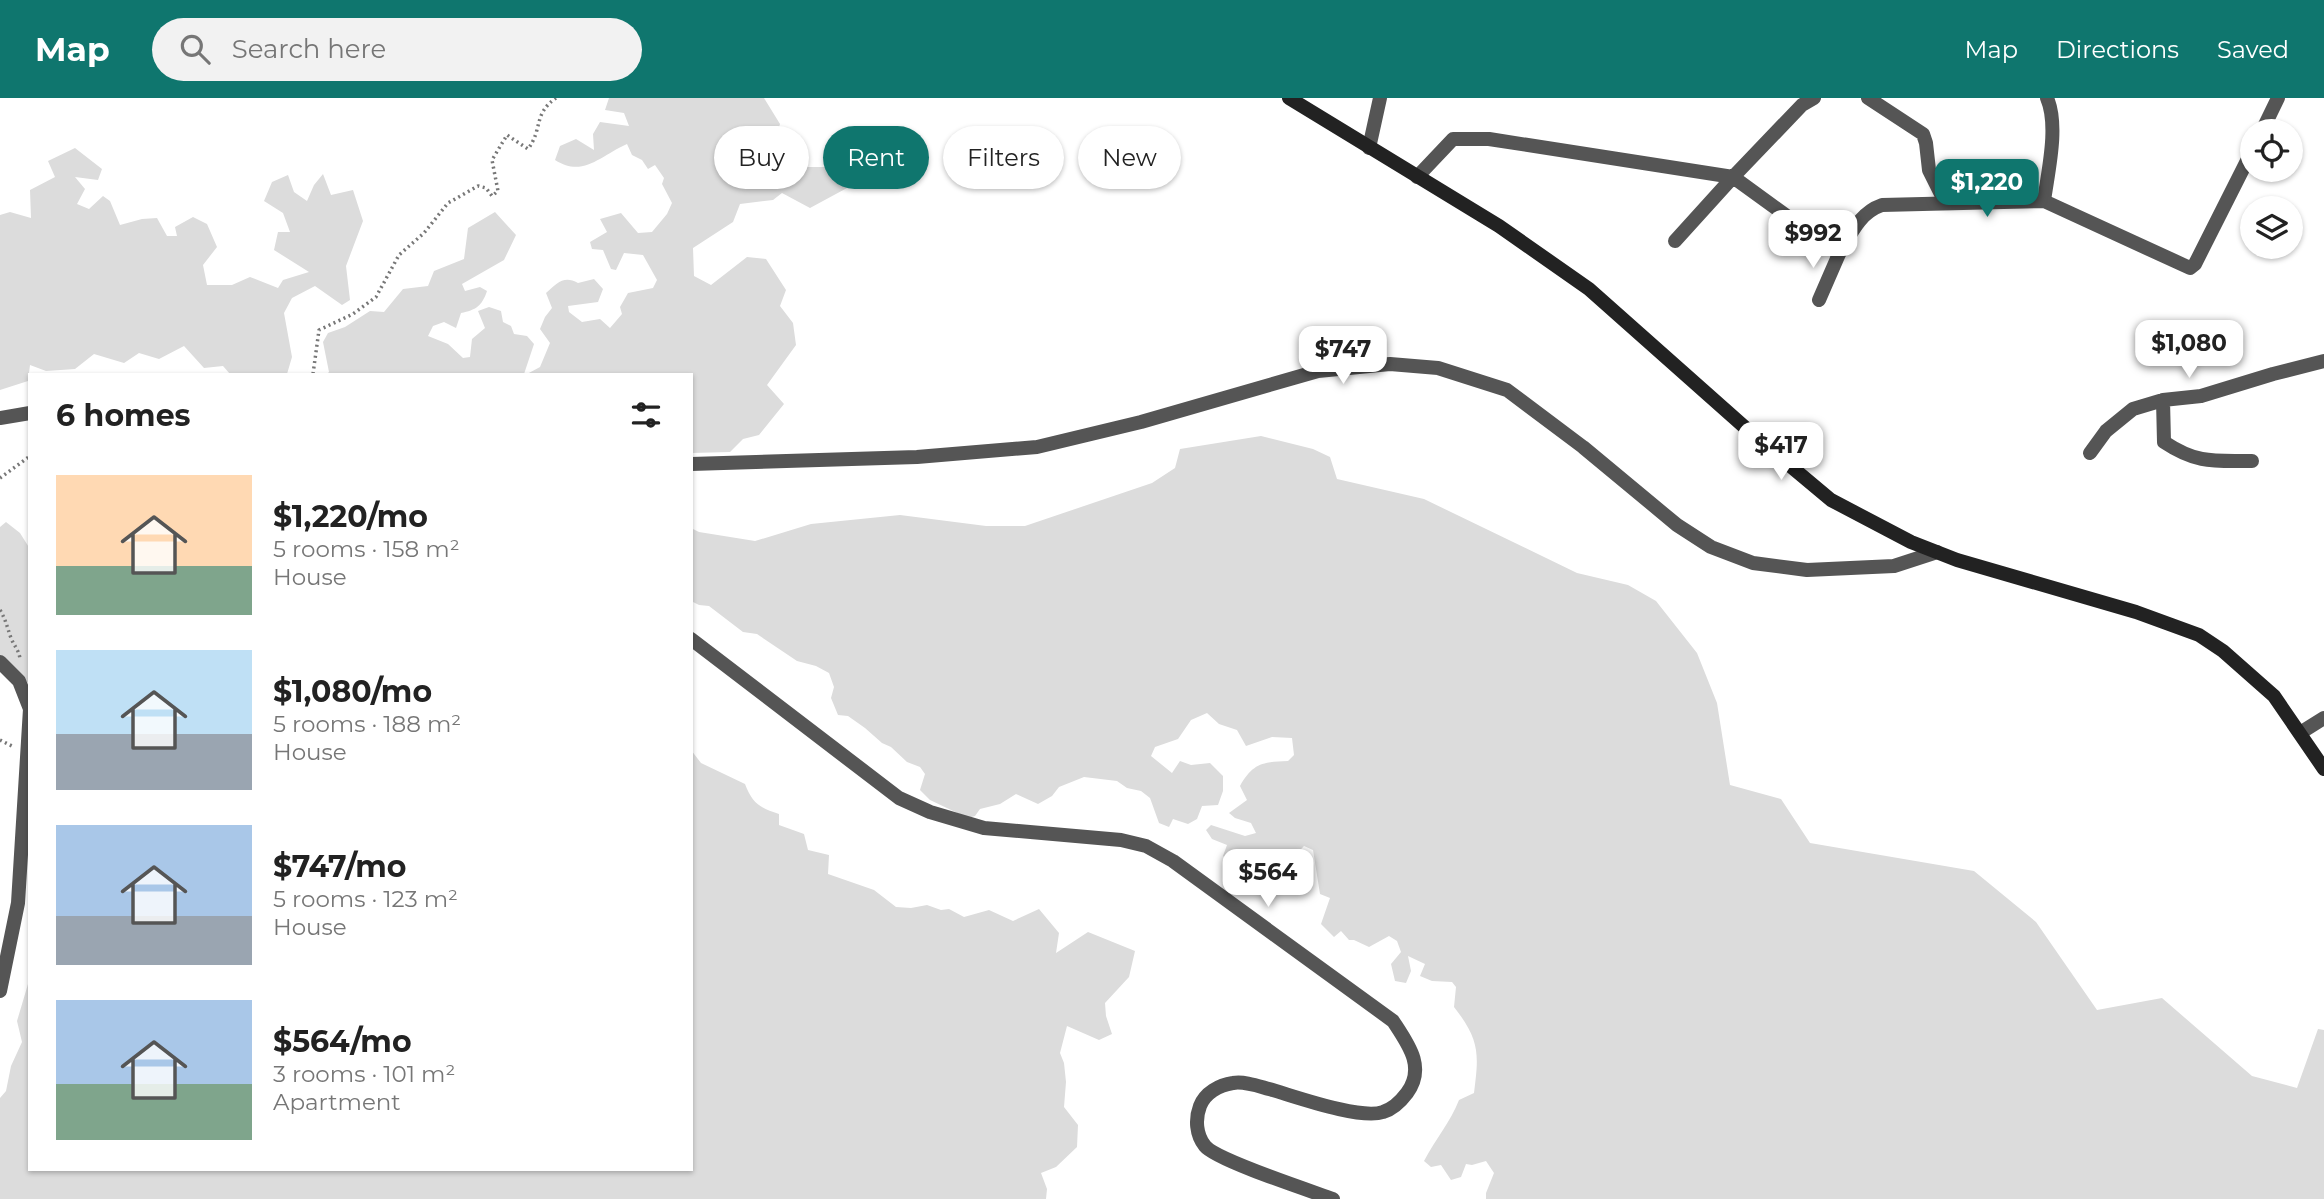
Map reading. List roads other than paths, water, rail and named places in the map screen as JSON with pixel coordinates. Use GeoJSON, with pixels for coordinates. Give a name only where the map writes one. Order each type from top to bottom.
{"type":"FeatureCollection","features":[{"type":"Feature","properties":{"kind":"street"},"geometry":{"type":"LineString","coordinates":[[1289,98],[1499,226],[1589,289],[1831,500],[1911,542],[1937,552],[2004,575],[2136,612],[2199,635],[2223,651],[2274,696],[2324,769]]}},
{"type":"Feature","properties":{"kind":"street"},"geometry":{"type":"LineString","coordinates":[[1369,148],[1380,98]]}},
{"type":"Feature","properties":{"kind":"street"},"geometry":{"type":"LineString","coordinates":[[1675,242],[1802,105],[1814,98]]}},
{"type":"Feature","properties":{"kind":"street"},"geometry":{"type":"LineString","coordinates":[[1868,98],[1923,134],[1928,170],[1945,202]]}},
{"type":"Feature","properties":{"kind":"street"},"geometry":{"type":"LineString","coordinates":[[2044,201],[2053,111],[2047,98]]}},
{"type":"Feature","properties":{"kind":"street"},"geometry":{"type":"LineString","coordinates":[[2268,119],[2278,98]]}},
{"type":"Feature","properties":{"kind":"street"},"geometry":{"type":"LineString","coordinates":[[1417,177],[1453,139],[1489,139],[1733,177],[1839,254]]}},
{"type":"Feature","properties":{"kind":"street"},"geometry":{"type":"LineString","coordinates":[[1819,300],[1839,254],[1861,217],[1870,209],[1882,205],[2044,201],[2190,268],[2195,264],[2240,175]]}},
{"type":"Feature","properties":{"kind":"street"},"geometry":{"type":"LineString","coordinates":[[2090,453],[2106,431],[2133,409],[2162,400],[2201,397],[2324,361]]}},
{"type":"Feature","properties":{"kind":"street"},"geometry":{"type":"LineString","coordinates":[[693,464],[917,457],[1037,447],[1142,422],[1318,371],[1390,364],[1438,368],[1507,390],[1583,447],[1677,525],[1711,547],[1753,563],[1807,570],[1894,566],[1937,552]]}},
{"type":"Feature","properties":{"kind":"street"},"geometry":{"type":"LineString","coordinates":[[2162,400],[2164,442],[2184,455],[2210,461],[2252,461]]}},
{"type":"Feature","properties":{"kind":"street"},"geometry":{"type":"LineString","coordinates":[[0,418],[28,413]]}},
{"type":"Feature","properties":{"kind":"street"},"geometry":{"type":"LineString","coordinates":[[693,641],[899,798],[930,812],[984,828],[1103,836],[1146,846],[1173,861],[1393,1021],[1411,1047],[1417,1071],[1412,1087],[1400,1103],[1382,1112],[1362,1114],[1235,1082],[1217,1087],[1203,1099],[1196,1115],[1197,1130],[1206,1147],[1233,1161],[1333,1199]]}},
{"type":"Feature","properties":{"kind":"street"},"geometry":{"type":"LineString","coordinates":[[0,662],[19,681],[28,704]]}},
{"type":"Feature","properties":{"kind":"street"},"geometry":{"type":"LineString","coordinates":[[2300,733],[2324,718]]}},
{"type":"Feature","properties":{"kind":"street"},"geometry":{"type":"LineString","coordinates":[[0,991],[18,903],[28,752]]}}]}
